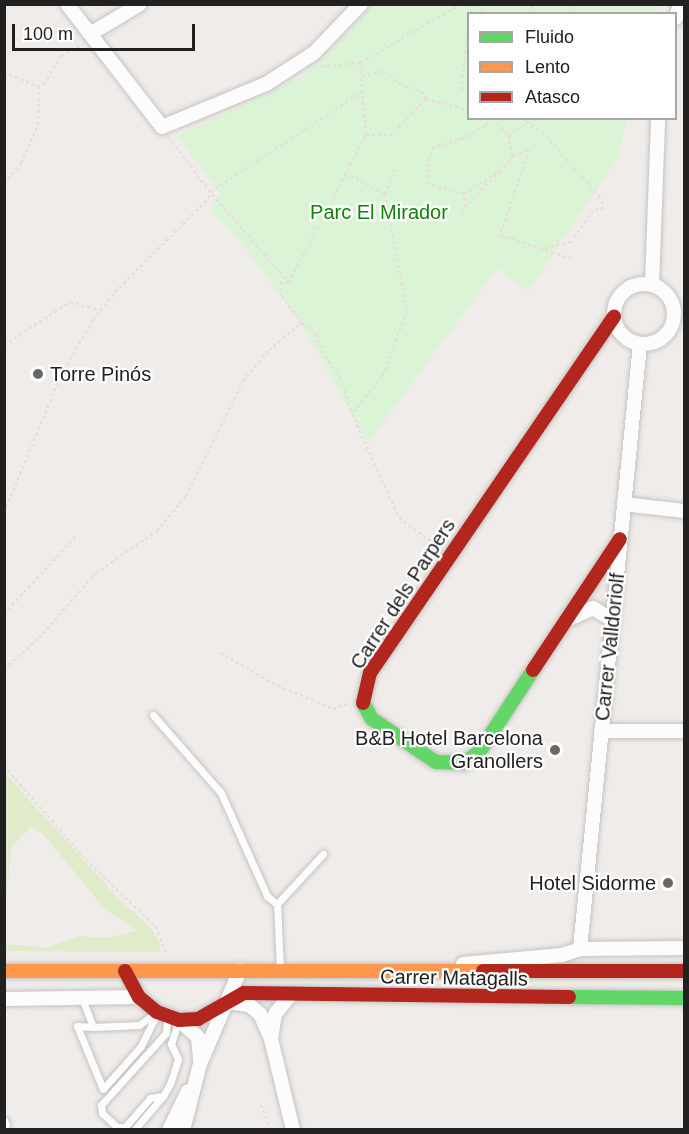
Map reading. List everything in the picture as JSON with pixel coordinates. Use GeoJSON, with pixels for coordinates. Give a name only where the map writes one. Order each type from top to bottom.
{"type":"FeatureCollection","features":[{"type":"Feature","properties":{"kind":"street"},"geometry":{"type":"LineString","coordinates":[[67,4],[162,127],[266,84],[314,52],[361,4]]}},
{"type":"Feature","properties":{"kind":"street"},"geometry":{"type":"LineString","coordinates":[[91,37],[140,4]]}},
{"type":"Feature","properties":{"kind":"street"},"geometry":{"type":"LineString","coordinates":[[652,285],[658,120]]}},
{"type":"Feature","properties":{"kind":"street"},"geometry":{"type":"LineString","coordinates":[[652,285],[668,297],[673,317],[666,334],[640,345],[620,333],[614,316],[615,306],[627,289],[652,285]]}},
{"type":"Feature","properties":{"kind":"street","name":"Carrer dels Parpers"},"geometry":{"type":"LineString","coordinates":[[614,316],[370,673],[362,700],[372,719],[436,762],[449,765],[465,763],[480,751],[570,618],[620,539]]}},
{"type":"Feature","properties":{"kind":"street","name":"Carrer Valldoriolf"},"geometry":{"type":"LineString","coordinates":[[580,949],[640,345]]}},
{"type":"Feature","properties":{"kind":"street"},"geometry":{"type":"LineString","coordinates":[[624,504],[684,511]]}},
{"type":"Feature","properties":{"kind":"street"},"geometry":{"type":"LineString","coordinates":[[570,618],[593,608],[612,620]]}},
{"type":"Feature","properties":{"kind":"street"},"geometry":{"type":"LineString","coordinates":[[601,731],[684,731]]}},
{"type":"Feature","properties":{"kind":"street"},"geometry":{"type":"LineString","coordinates":[[416,971],[475,962],[562,955],[580,949],[684,948]]}},
{"type":"Feature","properties":{"kind":"street"},"geometry":{"type":"LineString","coordinates":[[169,1130],[240,970]]}},
{"type":"Feature","properties":{"kind":"street"},"geometry":{"type":"LineString","coordinates":[[4,971],[684,971]]}},
{"type":"Feature","properties":{"kind":"street"},"geometry":{"type":"LineString","coordinates":[[125,971],[139,997],[198,1036],[200,1064],[183,1130]]}},
{"type":"Feature","properties":{"kind":"street","name":"Carrer Matagalls"},"geometry":{"type":"LineString","coordinates":[[168,1016],[198,1019],[244,993],[684,998]]}},
{"type":"Feature","properties":{"kind":"street"},"geometry":{"type":"LineString","coordinates":[[272,1039],[275,1014],[291,994]]}},
{"type":"Feature","properties":{"kind":"street"},"geometry":{"type":"LineString","coordinates":[[4,999],[50,1004],[82,998],[139,997]]}},
{"type":"Feature","properties":{"kind":"street"},"geometry":{"type":"LineString","coordinates":[[225,1002],[249,1005],[260,1014],[272,1039],[291,1127]]}},
{"type":"Feature","properties":{"kind":"lane"},"geometry":{"type":"LineString","coordinates":[[153,715],[221,793],[267,896],[277,904]]}},
{"type":"Feature","properties":{"kind":"lane"},"geometry":{"type":"LineString","coordinates":[[280,971],[277,904],[323,854]]}},
{"type":"Feature","properties":{"kind":"lane"},"geometry":{"type":"LineString","coordinates":[[82,998],[93,1027]]}},
{"type":"Feature","properties":{"kind":"lane"},"geometry":{"type":"LineString","coordinates":[[168,1016],[103,1089],[77,1026],[139,1025],[168,1016]]}},
{"type":"Feature","properties":{"kind":"lane"},"geometry":{"type":"LineString","coordinates":[[163,1096],[150,1098],[125,1126],[117,1127],[102,1113],[101,1105],[166,1032],[168,1016]]}},
{"type":"Feature","properties":{"kind":"lane"},"geometry":{"type":"LineString","coordinates":[[134,1130],[163,1096],[178,1059],[171,1044],[168,1016]]}},
{"type":"Feature","properties":{"kind":"lane"},"geometry":{"type":"LineString","coordinates":[[154,1044],[171,1044]]}},
{"type":"Feature","properties":{"kind":"path"},"geometry":{"type":"LineString","coordinates":[[312,68],[360,63],[461,4]]}},
{"type":"Feature","properties":{"kind":"path"},"geometry":{"type":"LineString","coordinates":[[4,184],[21,163],[38,126],[39,86],[54,73],[61,57],[91,37]]}},
{"type":"Feature","properties":{"kind":"path"},"geometry":{"type":"LineString","coordinates":[[467,41],[461,88],[467,89]]}},
{"type":"Feature","properties":{"kind":"path"},"geometry":{"type":"LineString","coordinates":[[290,283],[366,135],[360,63]]}},
{"type":"Feature","properties":{"kind":"path"},"geometry":{"type":"LineString","coordinates":[[361,76],[385,71],[399,84],[421,91],[426,99],[467,110]]}},
{"type":"Feature","properties":{"kind":"path"},"geometry":{"type":"LineString","coordinates":[[4,72],[15,80],[39,86]]}},
{"type":"Feature","properties":{"kind":"path"},"geometry":{"type":"LineString","coordinates":[[4,513],[61,375],[100,311],[209,198],[210,192],[362,92]]}},
{"type":"Feature","properties":{"kind":"path"},"geometry":{"type":"LineString","coordinates":[[366,135],[390,136],[426,99]]}},
{"type":"Feature","properties":{"kind":"path"},"geometry":{"type":"LineString","coordinates":[[490,120],[487,125],[468,136],[432,148],[427,167],[429,184],[464,194],[500,171]]}},
{"type":"Feature","properties":{"kind":"path"},"geometry":{"type":"LineString","coordinates":[[493,120],[508,135],[513,156]]}},
{"type":"Feature","properties":{"kind":"path"},"geometry":{"type":"LineString","coordinates":[[524,120],[556,148],[599,196],[604,208],[593,211],[571,242],[541,249]]}},
{"type":"Feature","properties":{"kind":"path"},"geometry":{"type":"LineString","coordinates":[[508,135],[533,120]]}},
{"type":"Feature","properties":{"kind":"path"},"geometry":{"type":"LineString","coordinates":[[162,127],[210,192],[290,283]]}},
{"type":"Feature","properties":{"kind":"path"},"geometry":{"type":"LineString","coordinates":[[461,217],[465,207],[513,156],[529,150],[529,159],[500,235],[570,258]]}},
{"type":"Feature","properties":{"kind":"path"},"geometry":{"type":"LineString","coordinates":[[352,414],[382,377],[407,311],[386,194],[395,170]]}},
{"type":"Feature","properties":{"kind":"path"},"geometry":{"type":"LineString","coordinates":[[345,174],[386,194]]}},
{"type":"Feature","properties":{"kind":"path"},"geometry":{"type":"LineString","coordinates":[[464,194],[465,207]]}},
{"type":"Feature","properties":{"kind":"path"},"geometry":{"type":"LineString","coordinates":[[290,283],[280,283],[282,297],[301,323],[316,334],[322,351],[341,379],[352,414],[399,518],[441,549]]}},
{"type":"Feature","properties":{"kind":"path"},"geometry":{"type":"LineString","coordinates":[[4,345],[70,302],[100,311]]}},
{"type":"Feature","properties":{"kind":"path"},"geometry":{"type":"LineString","coordinates":[[4,669],[39,638],[96,573],[157,531],[186,496],[243,381],[269,350],[301,323]]}},
{"type":"Feature","properties":{"kind":"path"},"geometry":{"type":"LineString","coordinates":[[4,614],[77,535]]}},
{"type":"Feature","properties":{"kind":"path"},"geometry":{"type":"LineString","coordinates":[[219,653],[278,686],[333,709],[362,700]]}},
{"type":"Feature","properties":{"kind":"path"},"geometry":{"type":"LineString","coordinates":[[4,766],[86,860],[156,927],[171,970]]}},
{"type":"Feature","properties":{"kind":"path"},"geometry":{"type":"LineString","coordinates":[[261,1106],[271,1130]]}},
{"type":"Feature","properties":{"kind":"green space","name":"Parc El Mirador"},"geometry":{"type":"Polygon","coordinates":[[[373,5],[659,5],[657,12],[467,12],[467,120],[627,120],[618,157],[528,291],[497,268],[368,443],[301,323],[232,231],[210,211],[220,193],[178,136],[297,80],[327,56],[373,5]]]}},
{"type":"Feature","properties":{"kind":"green space"},"geometry":{"type":"Polygon","coordinates":[[[5,773],[120,900],[150,927],[161,945],[159,952],[5,951],[5,944],[46,948],[82,936],[107,938],[138,931],[105,909],[44,835],[31,826],[12,846],[5,907],[5,773]]]}},
{"type":"Feature","properties":{"kind":"traffic: fast"},"geometry":{"type":"LineString","coordinates":[[363,703],[372,719],[436,762],[465,763],[480,751],[533,670]]}},
{"type":"Feature","properties":{"kind":"traffic: fast"},"geometry":{"type":"LineString","coordinates":[[569,997],[684,998]]}},
{"type":"Feature","properties":{"kind":"traffic: slow"},"geometry":{"type":"LineString","coordinates":[[4,971],[483,971]]}},
{"type":"Feature","properties":{"kind":"traffic: jam"},"geometry":{"type":"LineString","coordinates":[[363,703],[370,673],[614,316]]}},
{"type":"Feature","properties":{"kind":"traffic: jam"},"geometry":{"type":"LineString","coordinates":[[533,670],[620,539]]}},
{"type":"Feature","properties":{"kind":"traffic: jam"},"geometry":{"type":"LineString","coordinates":[[125,971],[139,997],[157,1012],[179,1020],[198,1019],[244,993],[569,997]]}},
{"type":"Feature","properties":{"kind":"traffic: jam"},"geometry":{"type":"LineString","coordinates":[[483,971],[684,971]]}},
{"type":"Feature","properties":{"kind":"place","name":"Torre Pinós"},"geometry":{"type":"Point","coordinates":[38,374]}},
{"type":"Feature","properties":{"kind":"place","name":"B&B Hotel Barcelona Granollers"},"geometry":{"type":"Point","coordinates":[555,750]}},
{"type":"Feature","properties":{"kind":"place","name":"Hotel Sidorme"},"geometry":{"type":"Point","coordinates":[668,883]}}]}
